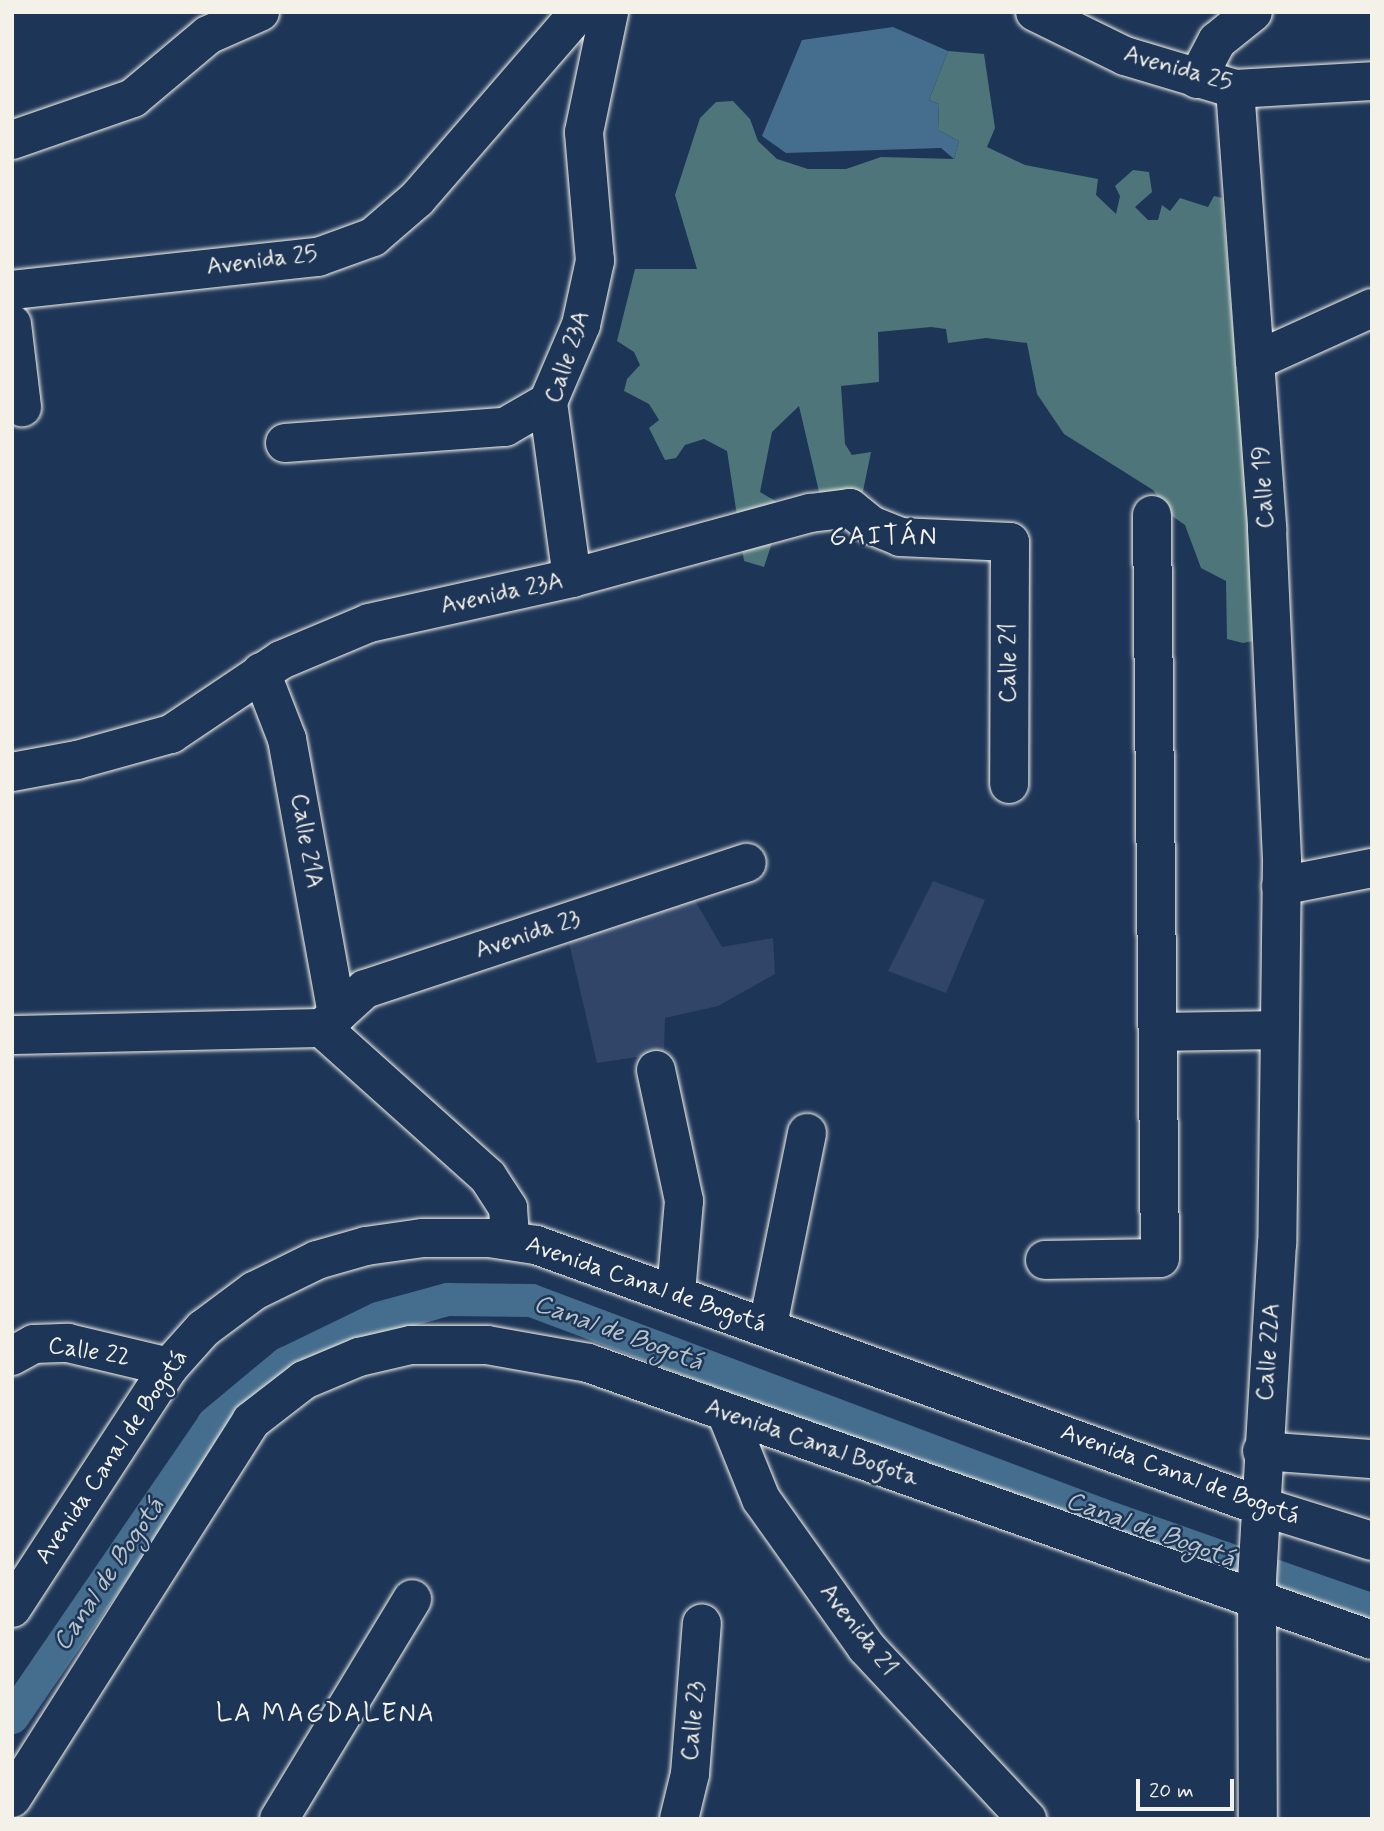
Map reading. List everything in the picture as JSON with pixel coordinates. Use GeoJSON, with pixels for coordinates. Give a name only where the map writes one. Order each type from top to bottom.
{"type":"FeatureCollection","features":[{"type":"Feature","properties":{"kind":"street"},"geometry":{"type":"LineString","coordinates":[[12,140],[133,98],[208,36],[260,12]]}},
{"type":"Feature","properties":{"kind":"street","name":"Avenida 25"},"geometry":{"type":"LineString","coordinates":[[12,289],[318,257],[373,237],[417,199],[579,12]]}},
{"type":"Feature","properties":{"kind":"street","name":"Calle 23A"},"geometry":{"type":"LineString","coordinates":[[572,578],[548,402],[581,325],[595,261],[584,132],[609,12]]}},
{"type":"Feature","properties":{"kind":"street","name":"Avenida 25"},"geometry":{"type":"LineString","coordinates":[[1035,12],[1125,56],[1235,89],[1372,81]]}},
{"type":"Feature","properties":{"kind":"street"},"geometry":{"type":"LineString","coordinates":[[1197,79],[1217,41],[1252,12]]}},
{"type":"Feature","properties":{"kind":"street","name":"Calle 19"},"geometry":{"type":"LineString","coordinates":[[1235,89],[1255,360],[1282,873]]}},
{"type":"Feature","properties":{"kind":"street"},"geometry":{"type":"LineString","coordinates":[[1255,360],[1372,308]]}},
{"type":"Feature","properties":{"kind":"street"},"geometry":{"type":"LineString","coordinates":[[12,324],[22,407]]}},
{"type":"Feature","properties":{"kind":"street"},"geometry":{"type":"LineString","coordinates":[[285,443],[505,427],[548,402]]}},
{"type":"Feature","properties":{"kind":"street","name":"Avenida 23A"},"geometry":{"type":"LineString","coordinates":[[12,772],[77,760],[171,734],[261,672],[369,623],[572,578],[810,513],[850,508],[872,525],[900,537],[1010,542]]}},
{"type":"Feature","properties":{"kind":"street"},"geometry":{"type":"LineString","coordinates":[[1045,1259],[1160,1258],[1152,515]]}},
{"type":"Feature","properties":{"kind":"street","name":"Calle 21"},"geometry":{"type":"LineString","coordinates":[[1009,784],[1010,542]]}},
{"type":"Feature","properties":{"kind":"street","name":"Calle 21A"},"geometry":{"type":"LineString","coordinates":[[261,672],[287,739],[329,1021]]}},
{"type":"Feature","properties":{"kind":"street"},"geometry":{"type":"LineString","coordinates":[[1282,873],[1372,842]]}},
{"type":"Feature","properties":{"kind":"street","name":"Avenida 23"},"geometry":{"type":"LineString","coordinates":[[329,1021],[365,989],[747,863]]}},
{"type":"Feature","properties":{"kind":"street"},"geometry":{"type":"LineString","coordinates":[[1282,873],[1372,868]]}},
{"type":"Feature","properties":{"kind":"street","name":"Calle 22A"},"geometry":{"type":"LineString","coordinates":[[1258,1819],[1257,1590],[1262,1451],[1277,1243],[1282,873]]}},
{"type":"Feature","properties":{"kind":"street"},"geometry":{"type":"LineString","coordinates":[[12,1035],[329,1021],[488,1177],[508,1208],[510,1240]]}},
{"type":"Feature","properties":{"kind":"street"},"geometry":{"type":"LineString","coordinates":[[1158,1032],[1279,1030]]}},
{"type":"Feature","properties":{"kind":"street"},"geometry":{"type":"LineString","coordinates":[[656,1070],[684,1201],[676,1293]]}},
{"type":"Feature","properties":{"kind":"street"},"geometry":{"type":"LineString","coordinates":[[768,1325],[807,1133]]}},
{"type":"Feature","properties":{"kind":"street","name":"Avenida Canal de Bogotá"},"geometry":{"type":"LineString","coordinates":[[14,1598],[169,1367],[226,1310],[317,1260],[366,1246],[423,1238],[510,1240],[676,1293],[768,1325],[1259,1515],[1372,1541]]}},
{"type":"Feature","properties":{"kind":"street","name":"Calle 22"},"geometry":{"type":"LineString","coordinates":[[12,1356],[34,1344],[68,1343],[169,1367]]}},
{"type":"Feature","properties":{"kind":"street","name":"Avenida Canal Bogota"},"geometry":{"type":"LineString","coordinates":[[12,1798],[250,1421],[304,1380],[359,1357],[411,1345],[447,1344],[555,1355],[727,1415],[1257,1590]]}},
{"type":"Feature","properties":{"kind":"street","name":"Avenida 21"},"geometry":{"type":"LineString","coordinates":[[727,1415],[761,1500],[866,1647],[1027,1819]]}},
{"type":"Feature","properties":{"kind":"street"},"geometry":{"type":"LineString","coordinates":[[1262,1451],[1372,1459]]}},
{"type":"Feature","properties":{"kind":"street"},"geometry":{"type":"LineString","coordinates":[[1257,1590],[1372,1640]]}},
{"type":"Feature","properties":{"kind":"street"},"geometry":{"type":"LineString","coordinates":[[279,1819],[412,1599]]}},
{"type":"Feature","properties":{"kind":"street","name":"Calle 23"},"geometry":{"type":"LineString","coordinates":[[680,1819],[690,1774],[702,1623]]}},
{"type":"Feature","properties":{"kind":"shaded area"},"geometry":{"type":"Polygon","coordinates":[[[893,27],[948,51],[929,100],[939,104],[938,130],[959,141],[954,159],[941,148],[786,153],[762,136],[802,40],[893,27]]]}},
{"type":"Feature","properties":{"kind":"shaded area"},"geometry":{"type":"Polygon","coordinates":[[[933,881],[985,900],[946,993],[888,971],[933,881]]]}},
{"type":"Feature","properties":{"kind":"shaded area"},"geometry":{"type":"Polygon","coordinates":[[[693,897],[722,947],[773,938],[775,974],[718,1006],[665,1018],[664,1053],[597,1063],[567,934],[693,897]]]}},
{"type":"Feature","properties":{"kind":"green space"},"geometry":{"type":"Polygon","coordinates":[[[948,51],[984,54],[995,128],[987,147],[1025,165],[1098,179],[1096,195],[1116,214],[1120,196],[1115,186],[1133,170],[1149,172],[1152,192],[1135,207],[1148,220],[1158,220],[1162,205],[1170,211],[1180,198],[1208,207],[1214,196],[1222,198],[1259,640],[1243,643],[1227,639],[1226,581],[1201,568],[1185,525],[1172,516],[1153,490],[1064,434],[1037,394],[1027,343],[986,338],[948,343],[946,329],[931,327],[878,332],[879,382],[841,386],[845,444],[852,455],[871,452],[860,506],[820,496],[799,406],[772,432],[760,492],[784,506],[764,567],[744,561],[727,451],[704,439],[685,445],[676,458],[665,460],[649,428],[659,420],[649,404],[624,391],[627,379],[640,365],[634,352],[617,341],[635,269],[697,269],[675,195],[700,118],[716,102],[733,101],[750,119],[758,141],[777,159],[808,169],[846,169],[881,157],[954,159],[959,141],[938,130],[939,104],[929,100],[948,51]]]}},
{"type":"Feature","properties":{"kind":"waterway","name":"Canal de Bogotá"},"geometry":{"type":"LineString","coordinates":[[12,1717],[213,1423],[285,1363],[378,1318],[447,1299],[531,1300],[1100,1514],[1372,1610]]}},
{"type":"Feature","properties":{"kind":"district","name":"GAITÁN"},"geometry":{"type":"Point","coordinates":[884,538]}},
{"type":"Feature","properties":{"kind":"district","name":"LA MAGDALENA"},"geometry":{"type":"Point","coordinates":[326,1715]}}]}
